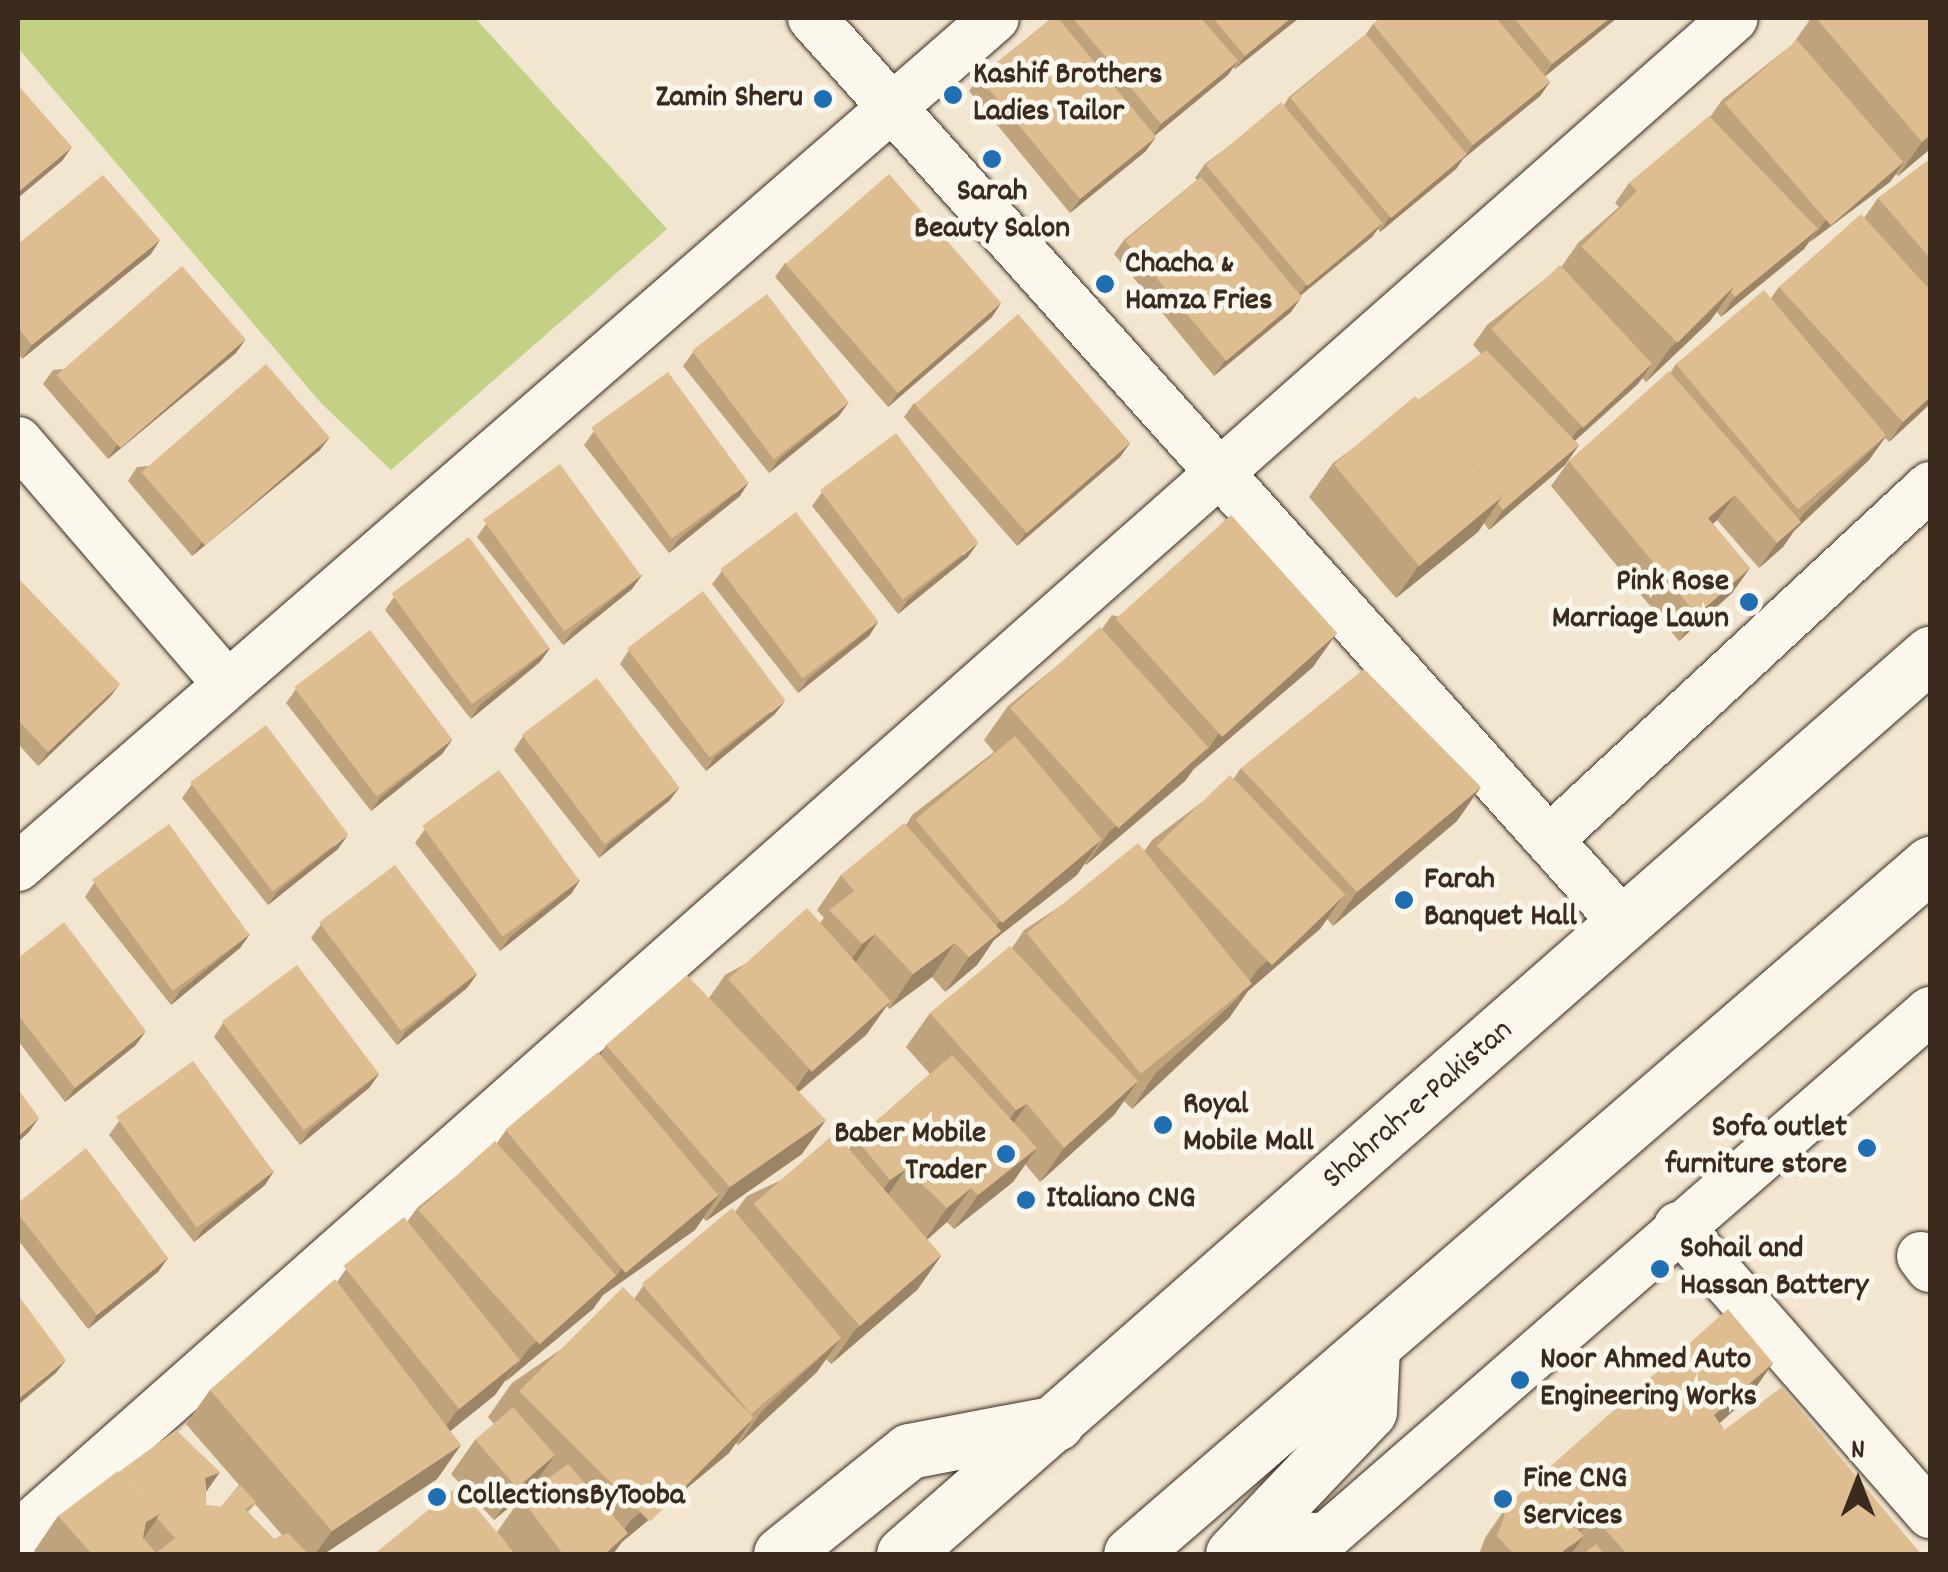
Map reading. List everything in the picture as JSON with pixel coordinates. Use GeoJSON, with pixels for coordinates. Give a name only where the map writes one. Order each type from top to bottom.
{"type":"FeatureCollection","features":[{"type":"Feature","properties":{"kind":"main road","name":"Shahrah-e-Pakistan"},"geometry":{"type":"LineString","coordinates":[[904,1554],[1626,926],[1930,654]]}},
{"type":"Feature","properties":{"kind":"main road"},"geometry":{"type":"LineString","coordinates":[[1131,1554],[1930,864]]}},
{"type":"Feature","properties":{"kind":"main road"},"geometry":{"type":"LineString","coordinates":[[1242,1545],[1369,1411],[1372,1348]]}},
{"type":"Feature","properties":{"kind":"main road"},"geometry":{"type":"LineString","coordinates":[[782,1554],[908,1450],[1056,1423]]}},
{"type":"Feature","properties":{"kind":"street"},"geometry":{"type":"LineString","coordinates":[[812,18],[1216,474],[1626,926]]}},
{"type":"Feature","properties":{"kind":"street"},"geometry":{"type":"LineString","coordinates":[[18,867],[995,18]]}},
{"type":"Feature","properties":{"kind":"street"},"geometry":{"type":"LineString","coordinates":[[18,1535],[1734,18]]}},
{"type":"Feature","properties":{"kind":"street"},"geometry":{"type":"LineString","coordinates":[[18,441],[227,684]]}},
{"type":"Feature","properties":{"kind":"street"},"geometry":{"type":"LineString","coordinates":[[1550,840],[1930,486]]}},
{"type":"Feature","properties":{"kind":"street"},"geometry":{"type":"LineString","coordinates":[[1242,1545],[1326,1537],[1678,1226],[1930,1011]]}},
{"type":"Feature","properties":{"kind":"street"},"geometry":{"type":"LineString","coordinates":[[1678,1226],[1930,1514]]}},
{"type":"Feature","properties":{"kind":"green space"},"geometry":{"type":"Polygon","coordinates":[[[18,18],[475,18],[667,229],[391,470],[321,403],[18,48],[18,18]]]}},
{"type":"Feature","properties":{"kind":"building"},"geometry":{"type":"Polygon","coordinates":[[[1058,18],[1156,137],[1080,199],[979,77],[1058,18]]]}},
{"type":"Feature","properties":{"kind":"building"},"geometry":{"type":"Polygon","coordinates":[[[1073,18],[1201,18],[1238,61],[1161,124],[1073,18]]]}},
{"type":"Feature","properties":{"kind":"building"},"geometry":{"type":"Polygon","coordinates":[[[1213,18],[1291,18],[1245,56],[1213,18]]]}},
{"type":"Feature","properties":{"kind":"building"},"geometry":{"type":"Polygon","coordinates":[[[1381,18],[1496,18],[1550,82],[1473,145],[1373,24],[1381,18]]]}},
{"type":"Feature","properties":{"kind":"building"},"geometry":{"type":"Polygon","coordinates":[[[1514,18],[1610,18],[1552,64],[1514,18]]]}},
{"type":"Feature","properties":{"kind":"building"},"geometry":{"type":"Polygon","coordinates":[[[1816,18],[1930,18],[1930,135],[1922,142],[1816,18]]]}},
{"type":"Feature","properties":{"kind":"building"},"geometry":{"type":"Polygon","coordinates":[[[1366,34],[1467,154],[1391,218],[1290,98],[1366,34]]]}},
{"type":"Feature","properties":{"kind":"building"},"geometry":{"type":"Polygon","coordinates":[[[1797,40],[1903,162],[1831,225],[1725,103],[1797,40]]]}},
{"type":"Feature","properties":{"kind":"building"},"geometry":{"type":"Polygon","coordinates":[[[18,85],[72,147],[18,192],[18,85]]]}},
{"type":"Feature","properties":{"kind":"building"},"geometry":{"type":"Polygon","coordinates":[[[1281,102],[1383,223],[1307,286],[1206,165],[1281,102]]]}},
{"type":"Feature","properties":{"kind":"building"},"geometry":{"type":"Polygon","coordinates":[[[1709,116],[1818,229],[1735,297],[1731,292],[1734,287],[1629,183],[1709,116]]]}},
{"type":"Feature","properties":{"kind":"building"},"geometry":{"type":"Polygon","coordinates":[[[1930,159],[1930,258],[1878,198],[1930,159]]]}},
{"type":"Feature","properties":{"kind":"building"},"geometry":{"type":"Polygon","coordinates":[[[889,174],[1001,303],[898,393],[786,264],[889,174]]]}},
{"type":"Feature","properties":{"kind":"building"},"geometry":{"type":"Polygon","coordinates":[[[103,175],[160,240],[32,345],[18,328],[18,244],[103,175]]]}},
{"type":"Feature","properties":{"kind":"building"},"geometry":{"type":"Polygon","coordinates":[[[1201,177],[1302,297],[1226,361],[1125,241],[1201,177]]]}},
{"type":"Feature","properties":{"kind":"building"},"geometry":{"type":"Polygon","coordinates":[[[1638,190],[1734,286],[1678,343],[1581,247],[1638,190]]]}},
{"type":"Feature","properties":{"kind":"building"},"geometry":{"type":"Polygon","coordinates":[[[1861,214],[1930,290],[1930,397],[1903,422],[1779,287],[1861,214]]]}},
{"type":"Feature","properties":{"kind":"building"},"geometry":{"type":"Polygon","coordinates":[[[1560,265],[1652,364],[1583,428],[1491,329],[1560,265]]]}},
{"type":"Feature","properties":{"kind":"building"},"geometry":{"type":"Polygon","coordinates":[[[182,266],[246,339],[120,448],[57,375],[182,266]]]}},
{"type":"Feature","properties":{"kind":"building"},"geometry":{"type":"Polygon","coordinates":[[[1764,290],[1886,436],[1798,509],[1676,364],[1764,290]]]}},
{"type":"Feature","properties":{"kind":"building"},"geometry":{"type":"Polygon","coordinates":[[[767,294],[849,403],[774,459],[692,351],[767,294]]]}},
{"type":"Feature","properties":{"kind":"building"},"geometry":{"type":"Polygon","coordinates":[[[1018,314],[1130,443],[1027,533],[915,404],[1018,314]]]}},
{"type":"Feature","properties":{"kind":"building"},"geometry":{"type":"Polygon","coordinates":[[[1486,350],[1579,445],[1503,510],[1498,503],[1501,498],[1418,400],[1486,350]]]}},
{"type":"Feature","properties":{"kind":"building"},"geometry":{"type":"Polygon","coordinates":[[[266,364],[330,437],[205,545],[141,472],[266,364]]]}},
{"type":"Feature","properties":{"kind":"building"},"geometry":{"type":"Polygon","coordinates":[[[1669,371],[1801,522],[1777,543],[1735,495],[1708,518],[1750,568],[1697,615],[1569,461],[1669,371]]]}},
{"type":"Feature","properties":{"kind":"building"},"geometry":{"type":"Polygon","coordinates":[[[668,372],[749,483],[672,539],[591,428],[668,372]]]}},
{"type":"Feature","properties":{"kind":"building"},"geometry":{"type":"Polygon","coordinates":[[[1415,396],[1500,498],[1419,566],[1334,464],[1415,396]]]}},
{"type":"Feature","properties":{"kind":"building"},"geometry":{"type":"Polygon","coordinates":[[[896,433],[978,542],[903,600],[820,490],[896,433]]]}},
{"type":"Feature","properties":{"kind":"building"},"geometry":{"type":"Polygon","coordinates":[[[560,464],[641,576],[564,631],[483,520],[560,464]]]}},
{"type":"Feature","properties":{"kind":"building"},"geometry":{"type":"Polygon","coordinates":[[[796,512],[878,621],[803,679],[720,569],[796,512]]]}},
{"type":"Feature","properties":{"kind":"building"},"geometry":{"type":"Polygon","coordinates":[[[1231,515],[1337,633],[1222,737],[1116,619],[1231,515]]]}},
{"type":"Feature","properties":{"kind":"building"},"geometry":{"type":"Polygon","coordinates":[[[469,537],[550,648],[472,704],[391,593],[469,537]]]}},
{"type":"Feature","properties":{"kind":"building"},"geometry":{"type":"Polygon","coordinates":[[[18,578],[120,684],[48,752],[18,720],[18,578]]]}},
{"type":"Feature","properties":{"kind":"building"},"geometry":{"type":"Polygon","coordinates":[[[703,591],[785,700],[710,758],[627,648],[703,591]]]}},
{"type":"Feature","properties":{"kind":"building"},"geometry":{"type":"Polygon","coordinates":[[[1100,627],[1208,747],[1118,828],[1010,708],[1100,627]]]}},
{"type":"Feature","properties":{"kind":"building"},"geometry":{"type":"Polygon","coordinates":[[[370,630],[452,739],[377,797],[294,687],[370,630]]]}},
{"type":"Feature","properties":{"kind":"building"},"geometry":{"type":"Polygon","coordinates":[[[1364,669],[1481,787],[1357,892],[1241,768],[1364,669]]]}},
{"type":"Feature","properties":{"kind":"building"},"geometry":{"type":"Polygon","coordinates":[[[597,678],[679,787],[604,844],[522,735],[597,678]]]}},
{"type":"Feature","properties":{"kind":"building"},"geometry":{"type":"Polygon","coordinates":[[[266,725],[348,834],[273,892],[190,782],[266,725]]]}},
{"type":"Feature","properties":{"kind":"building"},"geometry":{"type":"Polygon","coordinates":[[[1015,736],[1102,839],[1002,923],[915,820],[1015,736]]]}},
{"type":"Feature","properties":{"kind":"building"},"geometry":{"type":"Polygon","coordinates":[[[499,770],[580,881],[503,937],[422,826],[499,770]]]}},
{"type":"Feature","properties":{"kind":"building"},"geometry":{"type":"Polygon","coordinates":[[[1230,775],[1345,894],[1272,965],[1157,846],[1230,775]]]}},
{"type":"Feature","properties":{"kind":"building"},"geometry":{"type":"Polygon","coordinates":[[[904,823],[1001,931],[969,957],[955,943],[913,974],[875,934],[862,944],[829,910],[854,891],[841,875],[904,823]]]}},
{"type":"Feature","properties":{"kind":"building"},"geometry":{"type":"Polygon","coordinates":[[[169,824],[250,935],[173,991],[92,880],[169,824]]]}},
{"type":"Feature","properties":{"kind":"building"},"geometry":{"type":"Polygon","coordinates":[[[1138,843],[1252,984],[1141,1074],[1027,933],[1138,843]]]}},
{"type":"Feature","properties":{"kind":"building"},"geometry":{"type":"Polygon","coordinates":[[[395,865],[477,974],[401,1031],[319,922],[395,865]]]}},
{"type":"Feature","properties":{"kind":"building"},"geometry":{"type":"Polygon","coordinates":[[[807,908],[891,1001],[812,1072],[728,979],[807,908]]]}},
{"type":"Feature","properties":{"kind":"building"},"geometry":{"type":"Polygon","coordinates":[[[64,922],[146,1031],[75,1088],[18,1015],[18,958],[64,922]]]}},
{"type":"Feature","properties":{"kind":"building"},"geometry":{"type":"Polygon","coordinates":[[[1010,946],[1138,1081],[1064,1148],[1027,1104],[1016,1110],[930,1013],[1010,946]]]}},
{"type":"Feature","properties":{"kind":"building"},"geometry":{"type":"Polygon","coordinates":[[[297,965],[379,1074],[304,1130],[222,1022],[297,965]]]}},
{"type":"Feature","properties":{"kind":"building"},"geometry":{"type":"Polygon","coordinates":[[[687,975],[826,1120],[730,1187],[606,1045],[687,975]]]}},
{"type":"Feature","properties":{"kind":"building"},"geometry":{"type":"Polygon","coordinates":[[[598,1052],[718,1195],[626,1273],[505,1130],[598,1052]]]}},
{"type":"Feature","properties":{"kind":"building"},"geometry":{"type":"Polygon","coordinates":[[[952,1055],[1037,1148],[978,1195],[971,1188],[947,1208],[906,1169],[890,1180],[856,1139],[952,1055]]]}},
{"type":"Feature","properties":{"kind":"building"},"geometry":{"type":"Polygon","coordinates":[[[193,1061],[274,1172],[197,1228],[116,1117],[193,1061]]]}},
{"type":"Feature","properties":{"kind":"building"},"geometry":{"type":"Polygon","coordinates":[[[18,1089],[39,1118],[18,1136],[18,1089]]]}},
{"type":"Feature","properties":{"kind":"building"},"geometry":{"type":"Polygon","coordinates":[[[835,1133],[941,1255],[860,1326],[753,1204],[835,1133]]]}},
{"type":"Feature","properties":{"kind":"building"},"geometry":{"type":"Polygon","coordinates":[[[495,1141],[616,1276],[540,1344],[418,1210],[495,1141]]]}},
{"type":"Feature","properties":{"kind":"building"},"geometry":{"type":"Polygon","coordinates":[[[86,1148],[168,1258],[97,1315],[18,1214],[18,1203],[86,1148]]]}},
{"type":"Feature","properties":{"kind":"building"},"geometry":{"type":"Polygon","coordinates":[[[732,1208],[841,1338],[751,1414],[642,1284],[732,1208]]]}},
{"type":"Feature","properties":{"kind":"building"},"geometry":{"type":"Polygon","coordinates":[[[404,1217],[520,1360],[459,1409],[343,1266],[404,1217]]]}},
{"type":"Feature","properties":{"kind":"building"},"geometry":{"type":"Polygon","coordinates":[[[335,1279],[461,1445],[332,1531],[210,1390],[335,1279]]]}},
{"type":"Feature","properties":{"kind":"building"},"geometry":{"type":"Polygon","coordinates":[[[623,1287],[754,1418],[650,1522],[519,1391],[623,1287]]]}},
{"type":"Feature","properties":{"kind":"building"},"geometry":{"type":"Polygon","coordinates":[[[18,1295],[66,1360],[18,1399],[18,1295]]]}},
{"type":"Feature","properties":{"kind":"building"},"geometry":{"type":"Polygon","coordinates":[[[1728,1309],[1773,1363],[1714,1415],[1724,1430],[1782,1387],[1921,1554],[1627,1554],[1592,1515],[1575,1526],[1584,1536],[1563,1551],[1566,1554],[1514,1554],[1497,1536],[1509,1503],[1728,1309]]]}},
{"type":"Feature","properties":{"kind":"building"},"geometry":{"type":"Polygon","coordinates":[[[513,1407],[555,1455],[517,1488],[475,1440],[513,1407]]]}},
{"type":"Feature","properties":{"kind":"building"},"geometry":{"type":"Polygon","coordinates":[[[176,1430],[220,1472],[205,1478],[206,1505],[221,1507],[240,1485],[256,1502],[245,1509],[274,1539],[288,1533],[306,1552],[194,1554],[178,1536],[175,1538],[157,1518],[160,1514],[119,1472],[176,1430]]]}},
{"type":"Feature","properties":{"kind":"building"},"geometry":{"type":"Polygon","coordinates":[[[568,1464],[628,1533],[605,1554],[563,1554],[521,1498],[568,1464]]]}},
{"type":"Feature","properties":{"kind":"building"},"geometry":{"type":"Polygon","coordinates":[[[118,1471],[160,1514],[146,1522],[143,1538],[156,1553],[178,1536],[194,1554],[92,1554],[58,1516],[118,1471]]]}},
{"type":"Feature","properties":{"kind":"building"},"geometry":{"type":"Polygon","coordinates":[[[458,1486],[515,1554],[374,1554],[458,1486]]]}},
{"type":"Feature","properties":{"kind":"building"},"geometry":{"type":"Polygon","coordinates":[[[1596,1544],[1604,1554],[1583,1554],[1596,1544]]]}},
{"type":"Feature","properties":{"kind":"place","name":"Kashif Brothers Ladies Tailor"},"geometry":{"type":"Point","coordinates":[953,95]}},
{"type":"Feature","properties":{"kind":"place","name":"Zamin Sheru"},"geometry":{"type":"Point","coordinates":[823,99]}},
{"type":"Feature","properties":{"kind":"place","name":"Sarah Beauty Salon"},"geometry":{"type":"Point","coordinates":[992,159]}},
{"type":"Feature","properties":{"kind":"place","name":"Chacha & Hamza Fries"},"geometry":{"type":"Point","coordinates":[1105,284]}},
{"type":"Feature","properties":{"kind":"place","name":"Pink Rose Marriage Lawn"},"geometry":{"type":"Point","coordinates":[1749,602]}},
{"type":"Feature","properties":{"kind":"place","name":"Farah Banquet Hall"},"geometry":{"type":"Point","coordinates":[1404,900]}},
{"type":"Feature","properties":{"kind":"place","name":"Royal Mobile Mall"},"geometry":{"type":"Point","coordinates":[1163,1125]}},
{"type":"Feature","properties":{"kind":"place","name":"Sofa outlet furniture store"},"geometry":{"type":"Point","coordinates":[1867,1148]}},
{"type":"Feature","properties":{"kind":"place","name":"Baber Mobile Trader"},"geometry":{"type":"Point","coordinates":[1006,1154]}},
{"type":"Feature","properties":{"kind":"place","name":"Italiano CNG"},"geometry":{"type":"Point","coordinates":[1026,1200]}},
{"type":"Feature","properties":{"kind":"place","name":"Sohail and Hassan Battery"},"geometry":{"type":"Point","coordinates":[1660,1269]}},
{"type":"Feature","properties":{"kind":"place","name":"Noor Ahmed Auto Engineering Works"},"geometry":{"type":"Point","coordinates":[1520,1380]}},
{"type":"Feature","properties":{"kind":"place","name":"CollectionsByTooba"},"geometry":{"type":"Point","coordinates":[437,1497]}},
{"type":"Feature","properties":{"kind":"place","name":"Fine CNG Services"},"geometry":{"type":"Point","coordinates":[1503,1499]}}]}
